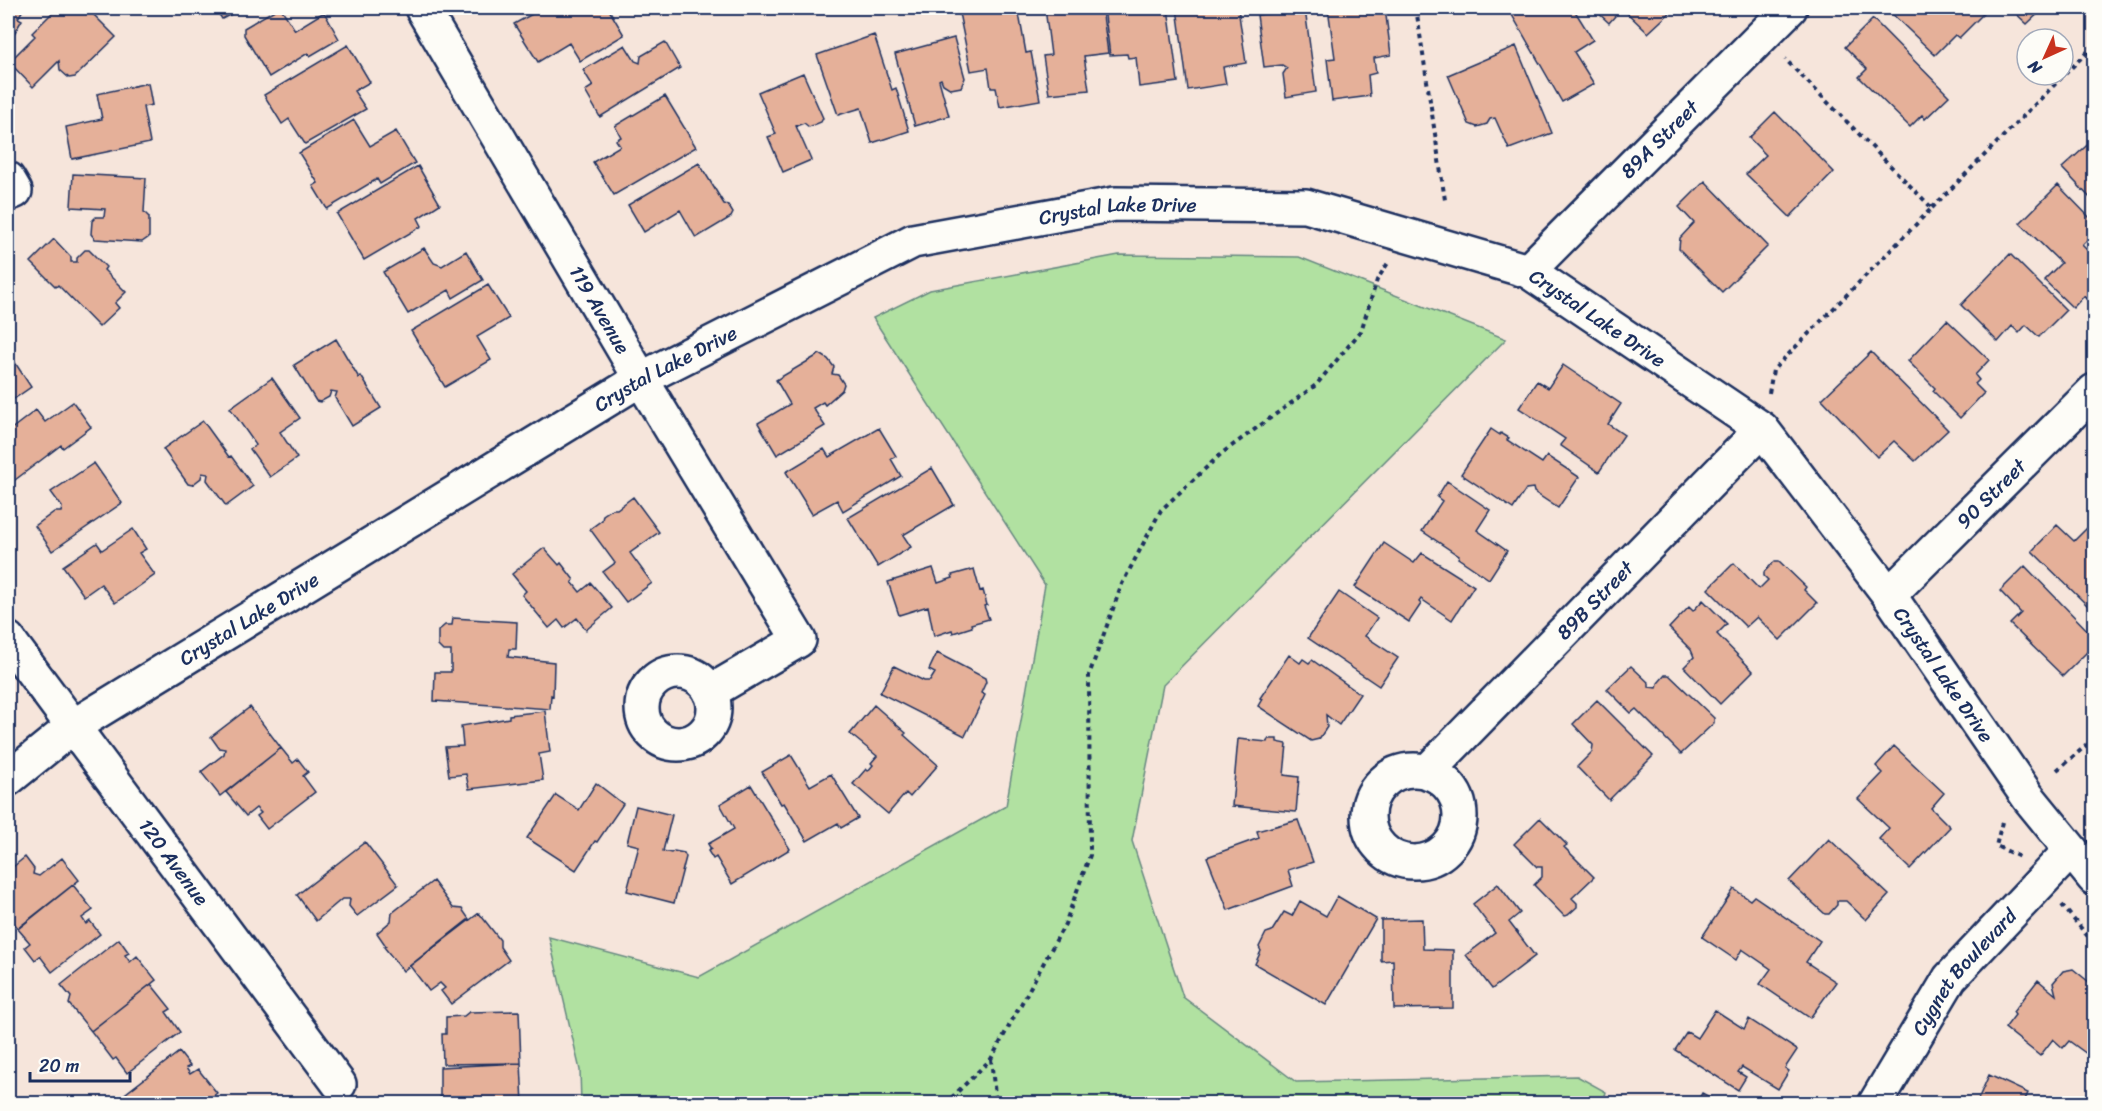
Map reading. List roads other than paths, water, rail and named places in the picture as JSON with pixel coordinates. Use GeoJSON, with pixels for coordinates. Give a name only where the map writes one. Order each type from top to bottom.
{"type":"FeatureCollection","features":[{"type":"Feature","properties":{"kind":"street","name":"119 Avenue"},"geometry":{"type":"LineString","coordinates":[[422,8],[641,380],[799,640],[710,692]]}},
{"type":"Feature","properties":{"kind":"street","name":"89A Street"},"geometry":{"type":"LineString","coordinates":[[1528,272],[1790,8]]}},
{"type":"Feature","properties":{"kind":"street"},"geometry":{"type":"LineString","coordinates":[[8,179],[15,191],[8,194]]}},
{"type":"Feature","properties":{"kind":"street","name":"Crystal Lake Drive"},"geometry":{"type":"LineString","coordinates":[[8,779],[72,727],[641,380],[913,241],[1115,204],[1306,206],[1528,272],[1762,429],[1889,595],[2028,796],[2094,878]]}},
{"type":"Feature","properties":{"kind":"street","name":"90 Street"},"geometry":{"type":"LineString","coordinates":[[1889,595],[2094,392]]}},
{"type":"Feature","properties":{"kind":"street","name":"89B Street"},"geometry":{"type":"LineString","coordinates":[[1427,771],[1762,429]]}},
{"type":"Feature","properties":{"kind":"street","name":"120 Avenue"},"geometry":{"type":"LineString","coordinates":[[8,639],[339,1084]]}},
{"type":"Feature","properties":{"kind":"street","name":"Cygnet Boulevard"},"geometry":{"type":"LineString","coordinates":[[1875,1104],[1950,978],[2070,850]]}}]}
